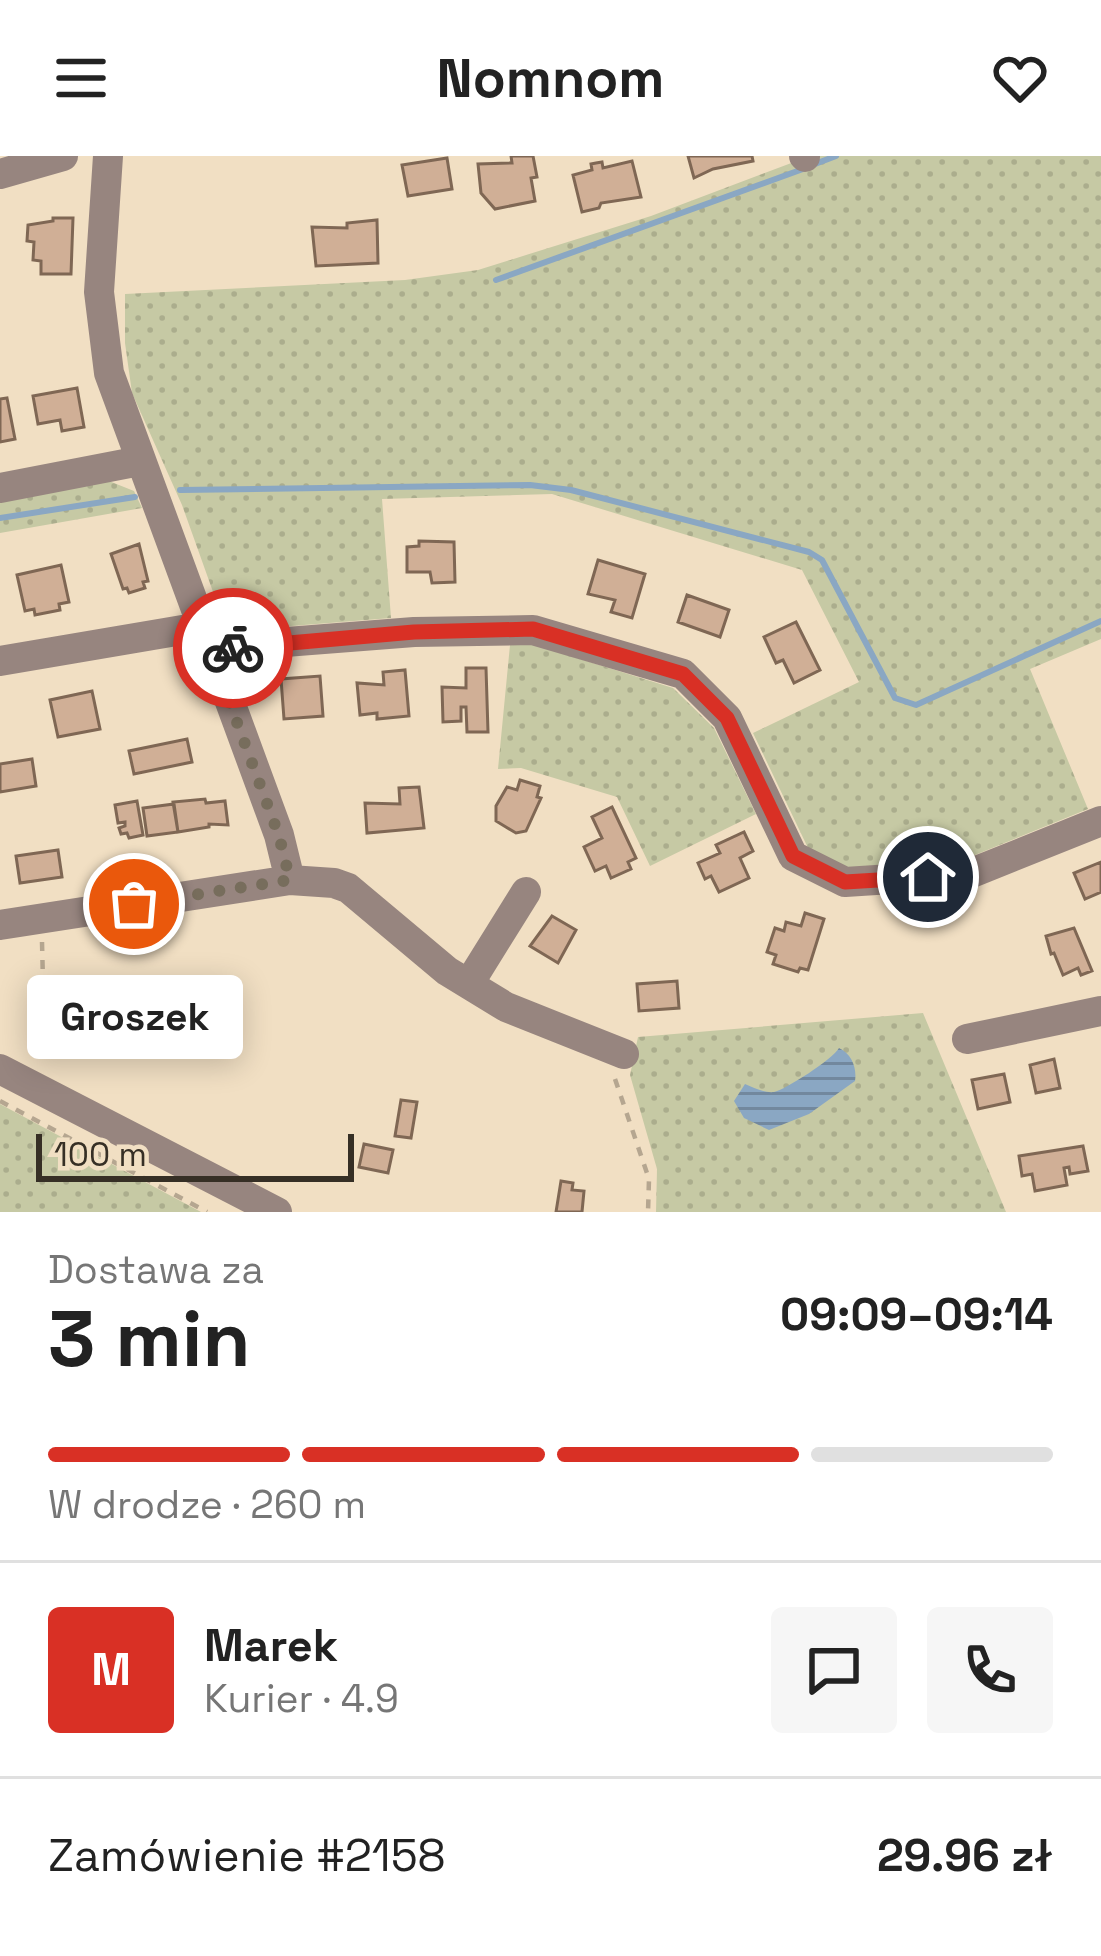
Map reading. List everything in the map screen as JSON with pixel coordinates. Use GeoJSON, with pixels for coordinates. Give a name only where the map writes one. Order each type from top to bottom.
{"type":"FeatureCollection","features":[{"type":"Feature","properties":{"kind":"street"},"geometry":{"type":"LineString","coordinates":[[0,175],[64,156]]}},
{"type":"Feature","properties":{"kind":"street"},"geometry":{"type":"LineString","coordinates":[[108,156],[99,292],[109,373],[279,836],[290,880]]}},
{"type":"Feature","properties":{"kind":"street"},"geometry":{"type":"LineString","coordinates":[[0,488],[140,461]]}},
{"type":"Feature","properties":{"kind":"street"},"geometry":{"type":"LineString","coordinates":[[0,661],[206,640],[247,645],[414,632],[533,629],[683,674],[727,718],[793,856],[845,882],[969,874],[1101,820]]}},
{"type":"Feature","properties":{"kind":"street"},"geometry":{"type":"LineString","coordinates":[[0,925],[290,880],[334,883],[348,888],[447,971],[506,1006],[624,1054]]}},
{"type":"Feature","properties":{"kind":"street"},"geometry":{"type":"LineString","coordinates":[[470,982],[526,892]]}},
{"type":"Feature","properties":{"kind":"street"},"geometry":{"type":"LineString","coordinates":[[967,1039],[1101,1011]]}},
{"type":"Feature","properties":{"kind":"street"},"geometry":{"type":"LineString","coordinates":[[0,1069],[277,1212]]}},
{"type":"Feature","properties":{"kind":"path"},"geometry":{"type":"LineString","coordinates":[[41,919],[45,1074]]}},
{"type":"Feature","properties":{"kind":"path"},"geometry":{"type":"LineString","coordinates":[[584,1037],[617,1081],[649,1180],[648,1212]]}},
{"type":"Feature","properties":{"kind":"path"},"geometry":{"type":"LineString","coordinates":[[0,1101],[207,1212]]}},
{"type":"Feature","properties":{"kind":"green space"},"geometry":{"type":"Polygon","coordinates":[[[810,156],[1101,156],[1101,639],[1030,669],[1088,809],[970,857],[849,868],[808,848],[753,733],[859,682],[802,570],[552,494],[382,499],[391,618],[243,630],[222,617],[182,505],[132,393],[125,294],[405,280],[478,270],[651,216],[810,156]]]}},
{"type":"Feature","properties":{"kind":"green space"},"geometry":{"type":"Polygon","coordinates":[[[109,481],[134,491],[142,508],[0,533],[0,501],[109,481]]]}},
{"type":"Feature","properties":{"kind":"green space"},"geometry":{"type":"Polygon","coordinates":[[[532,644],[673,688],[714,728],[756,814],[650,866],[617,797],[521,768],[498,769],[510,645],[532,644]]]}},
{"type":"Feature","properties":{"kind":"green space"},"geometry":{"type":"Polygon","coordinates":[[[923,1013],[1006,1212],[656,1212],[657,1169],[630,1075],[638,1037],[923,1013]]]}},
{"type":"Feature","properties":{"kind":"green space"},"geometry":{"type":"Polygon","coordinates":[[[0,1104],[201,1212],[0,1212],[0,1104]]]}},
{"type":"Feature","properties":{"kind":"water"},"geometry":{"type":"Polygon","coordinates":[[[839,1048],[853,1062],[855,1081],[809,1114],[769,1130],[744,1118],[734,1101],[745,1084],[767,1092],[780,1090],[839,1048]]]}},
{"type":"Feature","properties":{"kind":"building"},"geometry":{"type":"Polygon","coordinates":[[[511,156],[533,156],[535,201],[495,209],[481,193],[478,164],[512,163],[511,156]]]}},
{"type":"Feature","properties":{"kind":"building"},"geometry":{"type":"Polygon","coordinates":[[[688,156],[752,156],[753,161],[694,178],[688,156]]]}},
{"type":"Feature","properties":{"kind":"building"},"geometry":{"type":"Polygon","coordinates":[[[447,158],[452,189],[408,196],[402,165],[447,158]]]}},
{"type":"Feature","properties":{"kind":"building"},"geometry":{"type":"Polygon","coordinates":[[[632,161],[641,197],[601,203],[599,208],[582,212],[573,175],[592,170],[591,164],[602,162],[603,168],[632,161]]]}},
{"type":"Feature","properties":{"kind":"building"},"geometry":{"type":"Polygon","coordinates":[[[73,218],[71,274],[41,274],[41,261],[33,260],[28,225],[73,218]]]}},
{"type":"Feature","properties":{"kind":"building"},"geometry":{"type":"Polygon","coordinates":[[[377,220],[378,263],[316,266],[312,227],[347,228],[347,223],[377,220]]]}},
{"type":"Feature","properties":{"kind":"building"},"geometry":{"type":"Polygon","coordinates":[[[77,388],[84,427],[62,431],[60,420],[38,424],[33,396],[77,388]]]}},
{"type":"Feature","properties":{"kind":"building"},"geometry":{"type":"Polygon","coordinates":[[[7,398],[15,439],[0,442],[0,399],[7,398]]]}},
{"type":"Feature","properties":{"kind":"building"},"geometry":{"type":"Polygon","coordinates":[[[419,541],[454,542],[455,582],[432,583],[430,572],[407,572],[407,547],[419,546],[419,541]]]}},
{"type":"Feature","properties":{"kind":"building"},"geometry":{"type":"Polygon","coordinates":[[[139,544],[148,581],[143,582],[145,588],[129,593],[123,589],[111,554],[139,544]]]}},
{"type":"Feature","properties":{"kind":"building"},"geometry":{"type":"Polygon","coordinates":[[[598,560],[645,574],[632,618],[611,612],[615,600],[588,594],[598,560]]]}},
{"type":"Feature","properties":{"kind":"building"},"geometry":{"type":"Polygon","coordinates":[[[61,565],[69,602],[59,604],[60,610],[35,615],[34,609],[25,611],[17,575],[61,565]]]}},
{"type":"Feature","properties":{"kind":"building"},"geometry":{"type":"Polygon","coordinates":[[[687,595],[729,610],[720,637],[678,622],[687,595]]]}},
{"type":"Feature","properties":{"kind":"building"},"geometry":{"type":"Polygon","coordinates":[[[796,622],[820,670],[794,683],[783,660],[776,663],[764,637],[796,622]]]}},
{"type":"Feature","properties":{"kind":"building"},"geometry":{"type":"Polygon","coordinates":[[[466,668],[486,668],[488,732],[467,732],[466,707],[461,707],[461,721],[443,722],[442,687],[466,688],[466,668]]]}},
{"type":"Feature","properties":{"kind":"building"},"geometry":{"type":"Polygon","coordinates":[[[405,670],[409,716],[377,719],[377,713],[360,715],[357,683],[384,685],[383,672],[405,670]]]}},
{"type":"Feature","properties":{"kind":"building"},"geometry":{"type":"Polygon","coordinates":[[[320,676],[323,716],[284,719],[281,679],[320,676]]]}},
{"type":"Feature","properties":{"kind":"building"},"geometry":{"type":"Polygon","coordinates":[[[92,691],[100,729],[58,737],[50,700],[92,691]]]}},
{"type":"Feature","properties":{"kind":"building"},"geometry":{"type":"Polygon","coordinates":[[[187,739],[192,762],[134,774],[129,751],[187,739]]]}},
{"type":"Feature","properties":{"kind":"building"},"geometry":{"type":"Polygon","coordinates":[[[32,759],[36,786],[0,792],[0,764],[32,759]]]}},
{"type":"Feature","properties":{"kind":"building"},"geometry":{"type":"Polygon","coordinates":[[[520,780],[540,786],[537,797],[541,798],[526,831],[516,833],[496,821],[496,806],[507,787],[517,790],[520,780]]]}},
{"type":"Feature","properties":{"kind":"building"},"geometry":{"type":"Polygon","coordinates":[[[419,787],[424,828],[367,833],[365,803],[400,804],[399,788],[419,787]]]}},
{"type":"Feature","properties":{"kind":"building"},"geometry":{"type":"Polygon","coordinates":[[[205,799],[206,803],[225,801],[228,825],[209,824],[178,832],[173,802],[205,799]]]}},
{"type":"Feature","properties":{"kind":"building"},"geometry":{"type":"Polygon","coordinates":[[[137,801],[143,835],[129,838],[121,834],[119,828],[125,822],[118,823],[115,805],[137,801]]]}},
{"type":"Feature","properties":{"kind":"building"},"geometry":{"type":"Polygon","coordinates":[[[174,804],[178,832],[147,836],[143,808],[174,804]]]}},
{"type":"Feature","properties":{"kind":"building"},"geometry":{"type":"Polygon","coordinates":[[[612,807],[636,858],[628,862],[631,869],[611,878],[606,866],[595,871],[584,847],[602,838],[592,817],[612,807]]]}},
{"type":"Feature","properties":{"kind":"building"},"geometry":{"type":"Polygon","coordinates":[[[744,832],[753,851],[740,858],[749,878],[719,892],[711,876],[705,879],[698,863],[720,853],[716,845],[744,832]]]}},
{"type":"Feature","properties":{"kind":"building"},"geometry":{"type":"Polygon","coordinates":[[[58,850],[62,877],[20,883],[16,856],[58,850]]]}},
{"type":"Feature","properties":{"kind":"building"},"geometry":{"type":"Polygon","coordinates":[[[1101,862],[1101,892],[1085,899],[1074,873],[1101,862]]]}},
{"type":"Feature","properties":{"kind":"building"},"geometry":{"type":"Polygon","coordinates":[[[805,913],[824,919],[808,970],[798,972],[773,964],[776,955],[767,952],[775,928],[784,931],[786,922],[801,926],[805,913]]]}},
{"type":"Feature","properties":{"kind":"building"},"geometry":{"type":"Polygon","coordinates":[[[552,916],[576,930],[558,963],[530,946],[552,916]]]}},
{"type":"Feature","properties":{"kind":"building"},"geometry":{"type":"Polygon","coordinates":[[[1074,928],[1092,971],[1081,975],[1078,968],[1063,975],[1046,936],[1074,928]]]}},
{"type":"Feature","properties":{"kind":"building"},"geometry":{"type":"Polygon","coordinates":[[[677,981],[679,1008],[639,1011],[637,984],[677,981]]]}},
{"type":"Feature","properties":{"kind":"building"},"geometry":{"type":"Polygon","coordinates":[[[176,1015],[210,1015],[209,1038],[176,1038],[176,1015]]]}},
{"type":"Feature","properties":{"kind":"building"},"geometry":{"type":"Polygon","coordinates":[[[1054,1059],[1060,1088],[1036,1093],[1030,1065],[1054,1059]]]}},
{"type":"Feature","properties":{"kind":"building"},"geometry":{"type":"Polygon","coordinates":[[[1004,1074],[1010,1102],[978,1109],[972,1080],[1004,1074]]]}},
{"type":"Feature","properties":{"kind":"building"},"geometry":{"type":"Polygon","coordinates":[[[401,1100],[417,1102],[411,1138],[395,1136],[401,1100]]]}},
{"type":"Feature","properties":{"kind":"building"},"geometry":{"type":"Polygon","coordinates":[[[364,1144],[393,1150],[388,1173],[359,1167],[364,1144]]]}},
{"type":"Feature","properties":{"kind":"building"},"geometry":{"type":"Polygon","coordinates":[[[1083,1146],[1088,1171],[1070,1174],[1069,1167],[1064,1168],[1067,1185],[1035,1191],[1032,1174],[1022,1176],[1019,1156],[1083,1146]]]}},
{"type":"Feature","properties":{"kind":"building"},"geometry":{"type":"Polygon","coordinates":[[[561,1181],[573,1183],[572,1190],[584,1191],[582,1212],[556,1212],[561,1181]]]}},
{"type":"Feature","properties":{"kind":"waterway"},"geometry":{"type":"LineString","coordinates":[[815,164],[836,156]]}},
{"type":"Feature","properties":{"kind":"waterway"},"geometry":{"type":"LineString","coordinates":[[496,280],[803,169]]}},
{"type":"Feature","properties":{"kind":"waterway"},"geometry":{"type":"LineString","coordinates":[[180,490],[530,485],[571,490],[809,552],[822,560],[895,698],[916,705],[1101,621]]}},
{"type":"Feature","properties":{"kind":"waterway"},"geometry":{"type":"LineString","coordinates":[[0,518],[135,497]]}},
{"type":"Feature","properties":{"kind":"way so far"},"geometry":{"type":"LineString","coordinates":[[134,904],[290,880],[279,836],[211,652],[233,648]]}},
{"type":"Feature","properties":{"kind":"place","name":"Groszek"},"geometry":{"type":"Point","coordinates":[134,904]}},
{"type":"Feature","properties":{"kind":"route"},"geometry":{"type":"LineString","coordinates":[[233,648],[414,632],[533,629],[683,674],[727,718],[793,856],[845,882],[928,877]]}}]}
